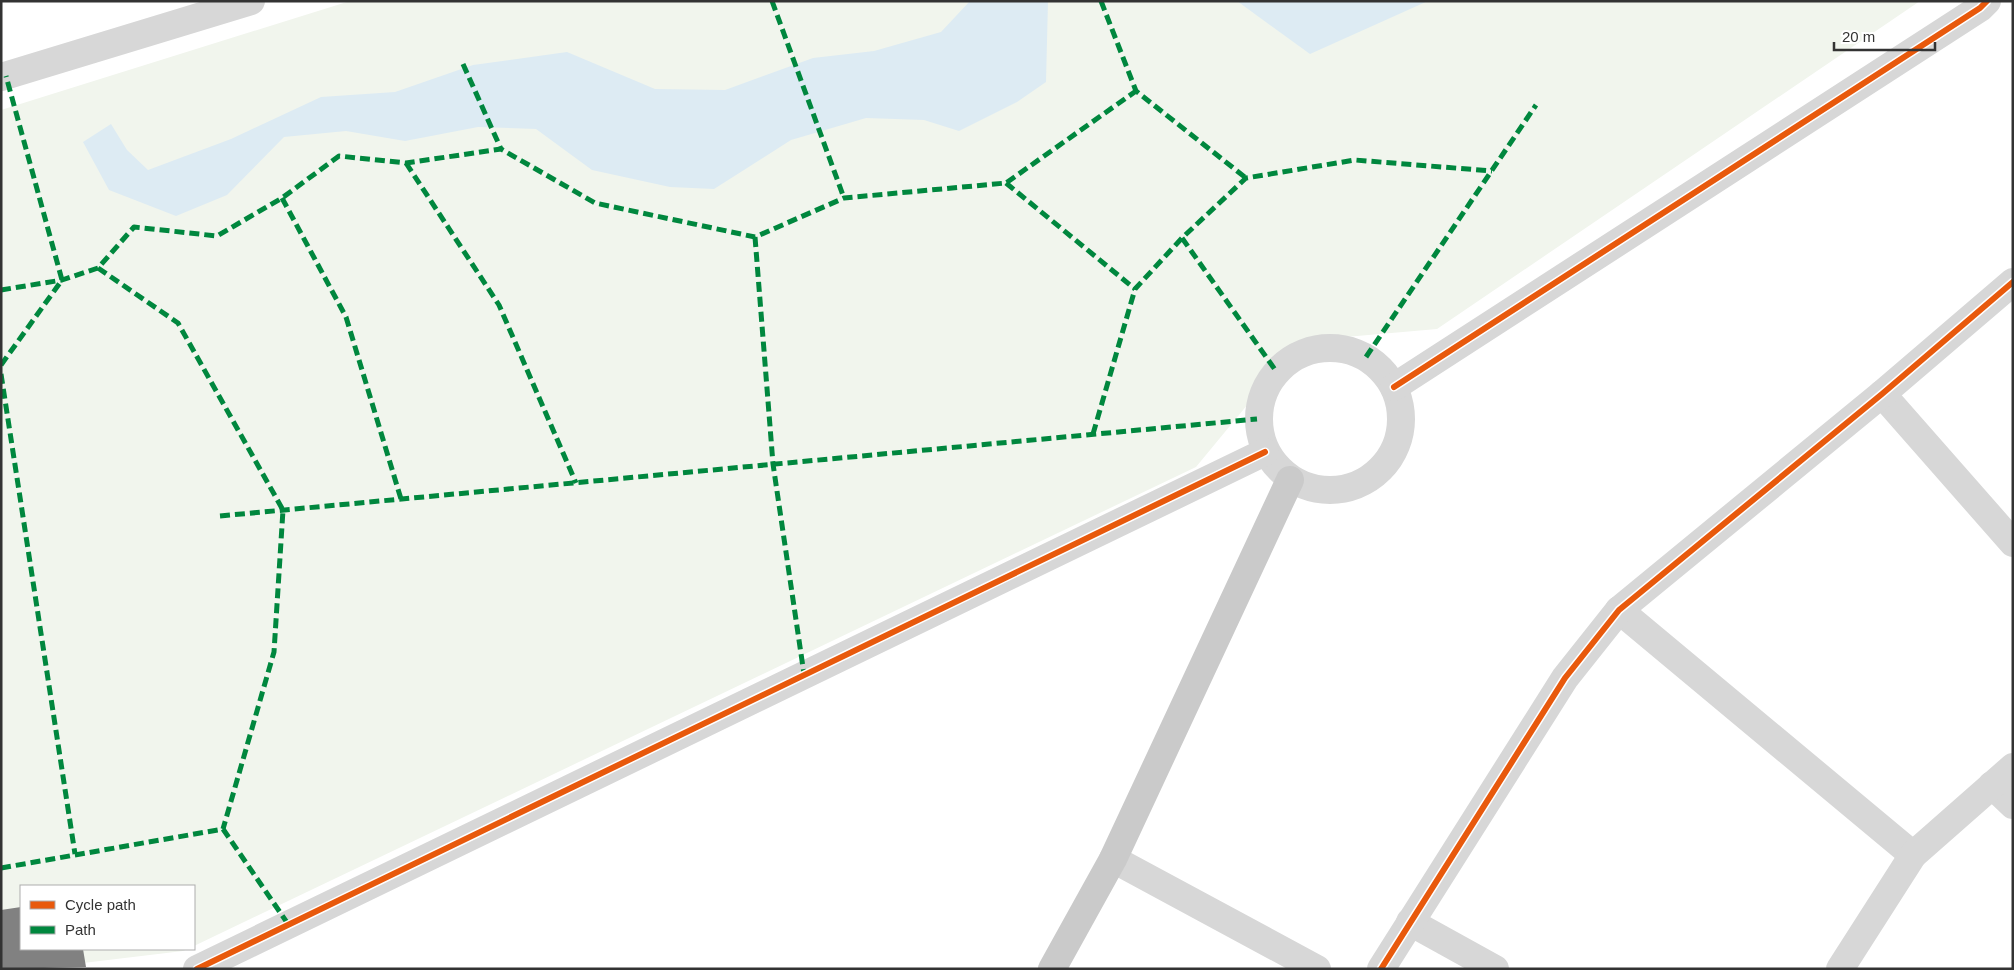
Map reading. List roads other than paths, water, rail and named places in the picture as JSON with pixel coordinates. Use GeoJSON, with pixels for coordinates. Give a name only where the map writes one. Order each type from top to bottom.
{"type":"FeatureCollection","features":[{"type":"Feature","properties":{"kind":"main road"},"geometry":{"type":"LineString","coordinates":[[1052,969],[1113,859],[1290,480]]}},
{"type":"Feature","properties":{"kind":"street"},"geometry":{"type":"LineString","coordinates":[[1,77],[251,1]]}},
{"type":"Feature","properties":{"kind":"street"},"geometry":{"type":"LineString","coordinates":[[1394,387],[1980,8],[1987,1]]}},
{"type":"Feature","properties":{"kind":"street"},"geometry":{"type":"LineString","coordinates":[[1381,969],[1566,678],[1619,610],[1882,394],[2013,282]]}},
{"type":"Feature","properties":{"kind":"street"},"geometry":{"type":"LineString","coordinates":[[1343,348],[1366,358],[1378,367],[1394,387],[1401,416],[1398,441],[1383,468],[1359,486],[1335,492],[1313,490],[1290,480],[1265,452],[1257,419],[1263,392],[1276,371],[1291,358],[1314,349],[1343,348]]}},
{"type":"Feature","properties":{"kind":"street"},"geometry":{"type":"LineString","coordinates":[[1882,394],[2013,543]]}},
{"type":"Feature","properties":{"kind":"street"},"geometry":{"type":"LineString","coordinates":[[197,969],[1265,452]]}},
{"type":"Feature","properties":{"kind":"street"},"geometry":{"type":"LineString","coordinates":[[1619,610],[1913,855]]}},
{"type":"Feature","properties":{"kind":"street"},"geometry":{"type":"LineString","coordinates":[[1840,969],[1913,855],[2013,767]]}},
{"type":"Feature","properties":{"kind":"street"},"geometry":{"type":"LineString","coordinates":[[1992,785],[2013,805]]}},
{"type":"Feature","properties":{"kind":"street"},"geometry":{"type":"LineString","coordinates":[[1113,859],[1317,969]]}},
{"type":"Feature","properties":{"kind":"street"},"geometry":{"type":"LineString","coordinates":[[1410,922],[1495,969]]}}]}
